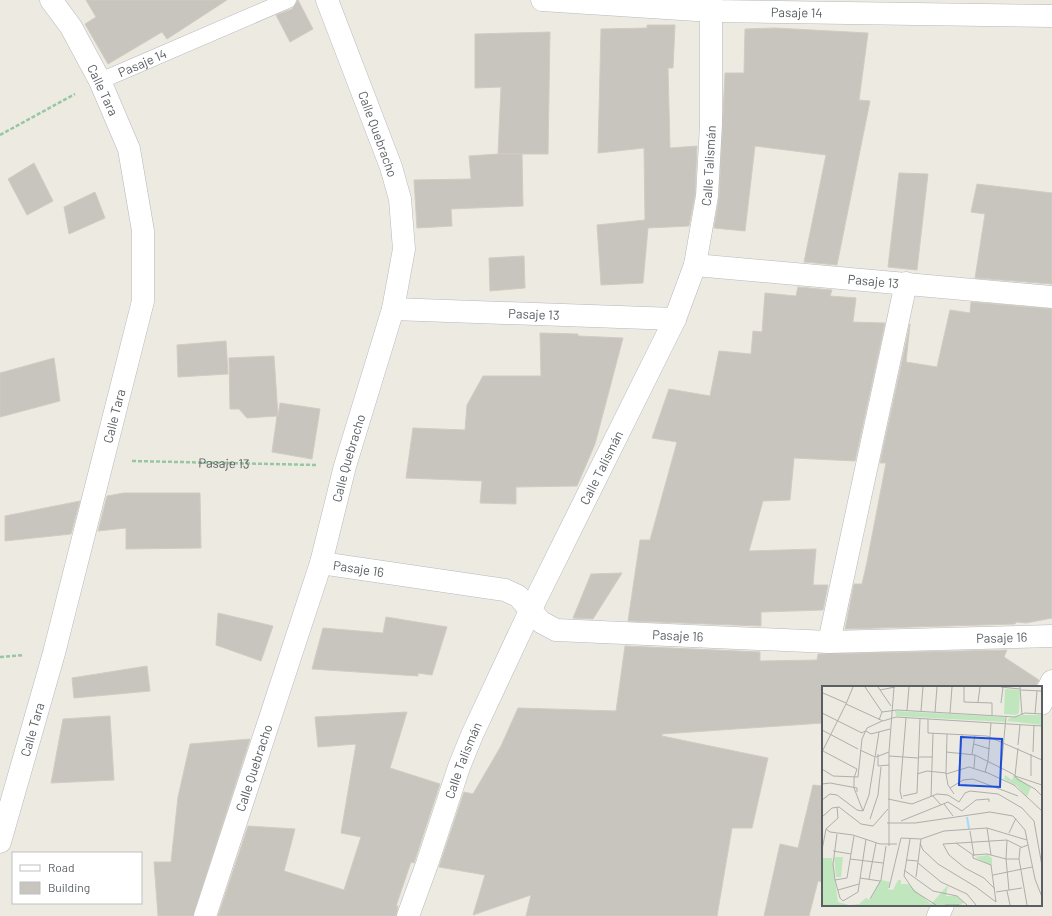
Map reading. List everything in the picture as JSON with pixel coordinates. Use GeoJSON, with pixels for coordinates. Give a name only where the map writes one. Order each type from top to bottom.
{"type":"FeatureCollection","features":[{"type":"Feature","properties":{"kind":"street","name":"Calle Tara"},"geometry":{"type":"LineString","coordinates":[[0,842],[54,653],[143,301],[143,231],[129,149],[100,81],[71,27],[51,0]]}},
{"type":"Feature","properties":{"kind":"street","name":"Calle Quebracho"},"geometry":{"type":"LineString","coordinates":[[205,916],[321,563],[345,466],[393,309],[404,249],[400,199],[391,168],[327,0]]}},
{"type":"Feature","properties":{"kind":"street","name":"Pasaje 14"},"geometry":{"type":"LineString","coordinates":[[542,0],[1052,16]]}},
{"type":"Feature","properties":{"kind":"street","name":"Calle Talismán"},"geometry":{"type":"LineString","coordinates":[[408,916],[459,767],[530,611],[675,319],[695,265],[707,196],[711,124],[711,5]]}},
{"type":"Feature","properties":{"kind":"street","name":"Pasaje 13"},"geometry":{"type":"LineString","coordinates":[[695,265],[1052,297]]}},
{"type":"Feature","properties":{"kind":"street"},"geometry":{"type":"LineString","coordinates":[[829,642],[906,283]]}},
{"type":"Feature","properties":{"kind":"street","name":"Pasaje 13"},"geometry":{"type":"LineString","coordinates":[[393,309],[675,319]]}},
{"type":"Feature","properties":{"kind":"street","name":"Pasaje 16"},"geometry":{"type":"LineString","coordinates":[[321,563],[505,590],[518,596],[541,622],[556,630],[829,642],[1052,636]]}},
{"type":"Feature","properties":{"kind":"street"},"geometry":{"type":"LineString","coordinates":[[1042,702],[1052,681]]}},
{"type":"Feature","properties":{"kind":"street"},"geometry":{"type":"LineString","coordinates":[[938,916],[943,906]]}},
{"type":"Feature","properties":{"kind":"lane","name":"Pasaje 14"},"geometry":{"type":"LineString","coordinates":[[100,81],[288,0]]}},
{"type":"Feature","properties":{"kind":"path","name":"Pasaje 14"},"geometry":{"type":"LineString","coordinates":[[0,135],[100,81]]}},
{"type":"Feature","properties":{"kind":"path","name":"Pasaje 13"},"geometry":{"type":"LineString","coordinates":[[102,460],[345,466]]}},
{"type":"Feature","properties":{"kind":"building"},"geometry":{"type":"Polygon","coordinates":[[[86,0],[227,0],[167,39],[162,32],[108,64],[85,24],[96,17],[86,0]]]}},
{"type":"Feature","properties":{"kind":"building"},"geometry":{"type":"Polygon","coordinates":[[[298,0],[313,29],[290,42],[276,15],[292,9],[298,0]]]}},
{"type":"Feature","properties":{"kind":"building"},"geometry":{"type":"Polygon","coordinates":[[[647,25],[675,25],[673,68],[668,68],[670,148],[697,146],[695,195],[689,226],[648,228],[643,283],[601,285],[597,225],[645,220],[644,148],[598,153],[601,29],[647,28],[647,25]]]}},
{"type":"Feature","properties":{"kind":"building"},"geometry":{"type":"Polygon","coordinates":[[[775,28],[868,33],[859,100],[870,101],[837,265],[804,262],[826,155],[755,146],[745,231],[714,228],[719,197],[725,73],[744,73],[745,29],[775,28]]]}},
{"type":"Feature","properties":{"kind":"building"},"geometry":{"type":"Polygon","coordinates":[[[550,32],[548,154],[498,154],[501,87],[475,88],[475,34],[550,32]]]}},
{"type":"Feature","properties":{"kind":"building"},"geometry":{"type":"Polygon","coordinates":[[[522,154],[523,206],[451,209],[452,226],[417,228],[414,180],[471,179],[469,156],[522,154]]]}},
{"type":"Feature","properties":{"kind":"building"},"geometry":{"type":"Polygon","coordinates":[[[34,163],[53,201],[27,215],[8,179],[34,163]]]}},
{"type":"Feature","properties":{"kind":"building"},"geometry":{"type":"Polygon","coordinates":[[[899,173],[928,174],[917,270],[888,267],[899,173]]]}},
{"type":"Feature","properties":{"kind":"building"},"geometry":{"type":"Polygon","coordinates":[[[977,184],[1052,193],[1052,284],[975,278],[985,214],[971,212],[977,184]]]}},
{"type":"Feature","properties":{"kind":"building"},"geometry":{"type":"Polygon","coordinates":[[[95,192],[105,218],[69,234],[64,207],[95,192]]]}},
{"type":"Feature","properties":{"kind":"building"},"geometry":{"type":"Polygon","coordinates":[[[524,256],[525,288],[490,291],[489,258],[524,256]]]}},
{"type":"Feature","properties":{"kind":"building"},"geometry":{"type":"Polygon","coordinates":[[[798,287],[832,290],[830,296],[856,298],[853,322],[885,323],[855,461],[794,458],[790,500],[763,501],[749,551],[816,549],[813,585],[828,585],[823,610],[761,612],[761,626],[628,621],[640,540],[650,540],[677,442],[652,438],[669,389],[710,396],[719,351],[751,354],[753,331],[762,332],[765,293],[796,296],[798,287]]]}},
{"type":"Feature","properties":{"kind":"building"},"geometry":{"type":"Polygon","coordinates":[[[971,302],[1052,309],[1052,618],[1026,623],[1016,622],[1015,624],[845,629],[854,584],[862,584],[867,562],[886,463],[880,463],[910,324],[906,362],[937,367],[950,310],[970,313],[971,302]]]}},
{"type":"Feature","properties":{"kind":"building"},"geometry":{"type":"Polygon","coordinates":[[[540,333],[578,334],[578,336],[623,338],[595,444],[577,486],[516,487],[516,504],[480,503],[482,481],[406,478],[413,428],[465,430],[467,405],[483,376],[541,376],[540,333]]]}},
{"type":"Feature","properties":{"kind":"building"},"geometry":{"type":"Polygon","coordinates":[[[226,341],[228,374],[178,377],[177,345],[226,341]]]}},
{"type":"Feature","properties":{"kind":"building"},"geometry":{"type":"Polygon","coordinates":[[[274,356],[278,416],[280,403],[320,409],[312,459],[272,452],[277,416],[247,418],[239,409],[230,409],[229,358],[274,356]]]}},
{"type":"Feature","properties":{"kind":"building"},"geometry":{"type":"Polygon","coordinates":[[[54,358],[60,401],[0,417],[0,373],[54,358]]]}},
{"type":"Feature","properties":{"kind":"building"},"geometry":{"type":"Polygon","coordinates":[[[124,493],[200,493],[201,548],[126,549],[126,528],[98,531],[107,496],[124,493]]]}},
{"type":"Feature","properties":{"kind":"building"},"geometry":{"type":"Polygon","coordinates":[[[80,501],[71,534],[5,541],[5,516],[80,501]]]}},
{"type":"Feature","properties":{"kind":"building"},"geometry":{"type":"Polygon","coordinates":[[[622,573],[593,619],[573,618],[591,574],[622,573]]]}},
{"type":"Feature","properties":{"kind":"building"},"geometry":{"type":"Polygon","coordinates":[[[218,613],[273,626],[261,661],[216,645],[218,613]]]}},
{"type":"Feature","properties":{"kind":"building"},"geometry":{"type":"Polygon","coordinates":[[[386,617],[447,627],[432,675],[418,673],[418,676],[312,669],[323,628],[383,633],[386,617]]]}},
{"type":"Feature","properties":{"kind":"building"},"geometry":{"type":"Polygon","coordinates":[[[625,646],[760,652],[760,661],[817,660],[818,654],[1007,650],[1004,657],[1039,680],[1036,686],[822,686],[822,723],[662,734],[662,736],[768,758],[752,828],[732,828],[717,916],[526,916],[531,895],[473,915],[485,875],[439,867],[464,792],[473,794],[501,746],[518,708],[616,711],[625,646]]]}},
{"type":"Feature","properties":{"kind":"building"},"geometry":{"type":"Polygon","coordinates":[[[147,666],[150,691],[74,698],[72,678],[147,666]]]}},
{"type":"Feature","properties":{"kind":"building"},"geometry":{"type":"Polygon","coordinates":[[[407,712],[390,768],[440,784],[414,863],[411,862],[396,906],[398,906],[396,916],[218,916],[248,826],[295,829],[284,871],[344,890],[361,837],[341,833],[356,744],[318,747],[315,717],[407,712]]]}},
{"type":"Feature","properties":{"kind":"building"},"geometry":{"type":"Polygon","coordinates":[[[110,716],[114,780],[51,783],[63,719],[110,716]]]}},
{"type":"Feature","properties":{"kind":"building"},"geometry":{"type":"Polygon","coordinates":[[[250,739],[193,916],[158,916],[154,862],[171,862],[178,797],[190,744],[250,739]]]}},
{"type":"Feature","properties":{"kind":"building"},"geometry":{"type":"Polygon","coordinates":[[[813,785],[822,786],[822,882],[818,881],[809,916],[764,916],[780,844],[798,848],[813,785]]]}}]}
